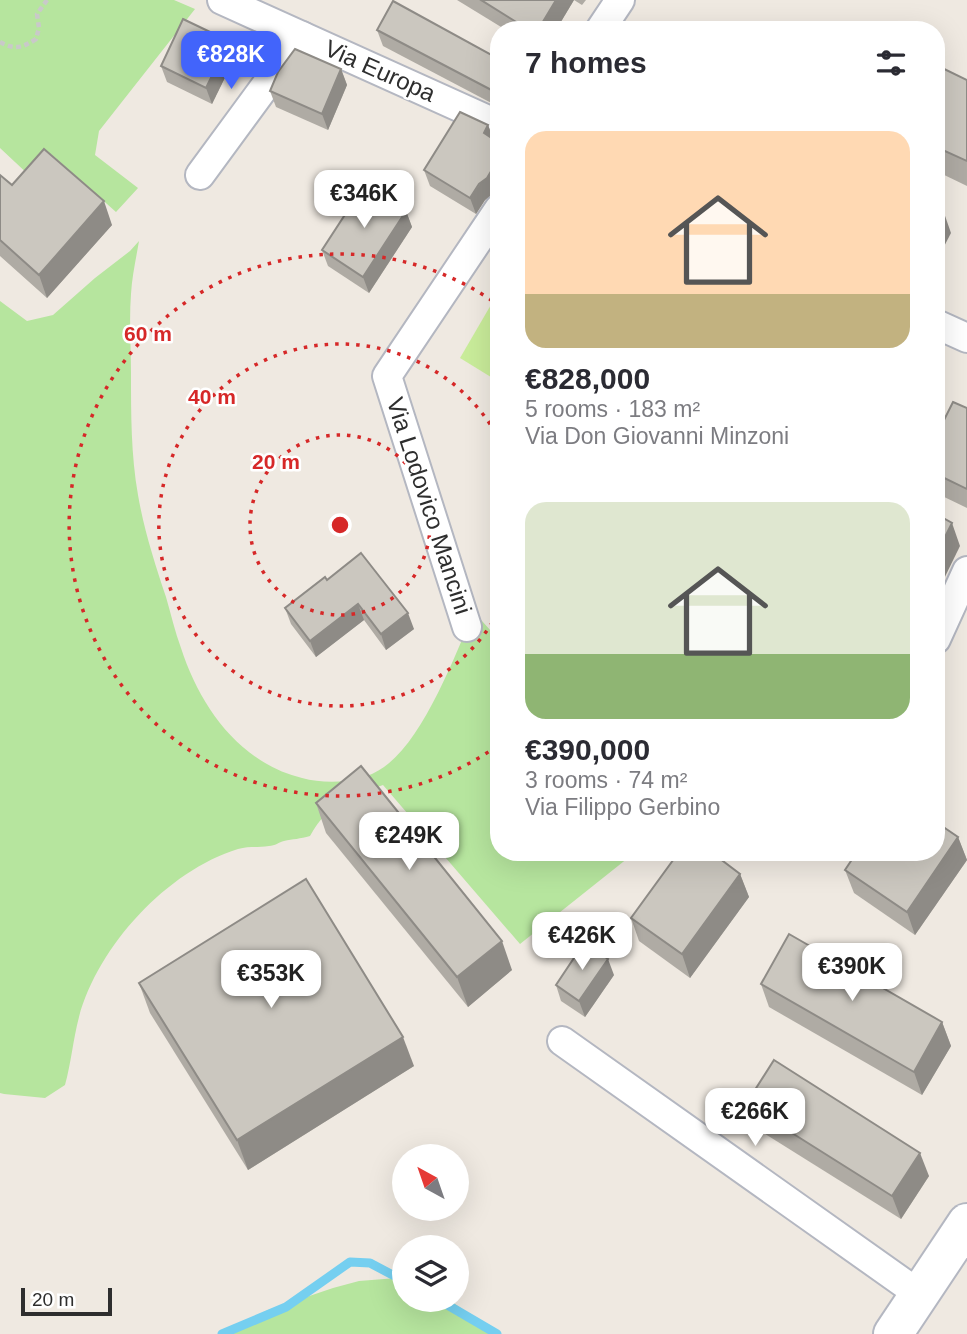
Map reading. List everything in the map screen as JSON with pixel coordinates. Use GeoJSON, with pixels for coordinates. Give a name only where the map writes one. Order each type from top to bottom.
{"type":"FeatureCollection","features":[{"type":"Feature","properties":{"kind":"street","name":"Via Europa"},"geometry":{"type":"LineString","coordinates":[[222,0],[490,121]]}},
{"type":"Feature","properties":{"kind":"street"},"geometry":{"type":"LineString","coordinates":[[606,21],[620,0]]}},
{"type":"Feature","properties":{"kind":"street"},"geometry":{"type":"LineString","coordinates":[[200,175],[302,36]]}},
{"type":"Feature","properties":{"kind":"street","name":"Via Lodovico Mancini"},"geometry":{"type":"LineString","coordinates":[[467,627],[387,376],[490,222]]}},
{"type":"Feature","properties":{"kind":"street"},"geometry":{"type":"LineString","coordinates":[[945,328],[967,338]]}},
{"type":"Feature","properties":{"kind":"street"},"geometry":{"type":"LineString","coordinates":[[945,619],[967,571]]}},
{"type":"Feature","properties":{"kind":"street"},"geometry":{"type":"LineString","coordinates":[[562,1041],[919,1294]]}},
{"type":"Feature","properties":{"kind":"street"},"geometry":{"type":"LineString","coordinates":[[893,1334],[967,1223]]}},
{"type":"Feature","properties":{"kind":"path"},"geometry":{"type":"LineString","coordinates":[[0,42],[12,48],[22,48],[36,39],[37,14],[47,0]]}},
{"type":"Feature","properties":{"kind":"green space"},"geometry":{"type":"Polygon","coordinates":[[[0,0],[174,0],[195,9],[99,131],[95,155],[138,188],[116,212],[51,154],[31,177],[0,148],[0,0]]]}},
{"type":"Feature","properties":{"kind":"green space"},"geometry":{"type":"Polygon","coordinates":[[[139,241],[130,314],[132,434],[143,521],[189,670],[211,711],[225,730],[260,760],[280,771],[302,778],[344,781],[375,772],[399,754],[425,718],[474,612],[490,630],[490,861],[624,861],[520,944],[383,785],[332,808],[310,836],[271,846],[238,849],[186,875],[162,893],[119,938],[88,990],[79,1017],[65,1085],[45,1098],[4,1094],[0,1093],[0,301],[27,321],[53,315],[139,241]]]}},
{"type":"Feature","properties":{"kind":"green space"},"geometry":{"type":"Polygon","coordinates":[[[490,306],[490,376],[460,358],[490,306]]]}},
{"type":"Feature","properties":{"kind":"green space"},"geometry":{"type":"Polygon","coordinates":[[[392,1278],[392,1312],[467,1312],[499,1334],[220,1334],[268,1310],[359,1281],[392,1278]]]}},
{"type":"Feature","properties":{"kind":"building"},"geometry":{"type":"Polygon","coordinates":[[[481,0],[556,0],[543,21],[515,21],[481,0]]]}},
{"type":"Feature","properties":{"kind":"building"},"geometry":{"type":"Polygon","coordinates":[[[393,1],[490,54],[490,89],[377,30],[393,1]]]}},
{"type":"Feature","properties":{"kind":"building"},"geometry":{"type":"Polygon","coordinates":[[[183,19],[229,41],[206,88],[161,66],[183,19]]]}},
{"type":"Feature","properties":{"kind":"building"},"geometry":{"type":"Polygon","coordinates":[[[295,49],[341,69],[322,114],[270,91],[278,72],[295,49]]]}},
{"type":"Feature","properties":{"kind":"building"},"geometry":{"type":"Polygon","coordinates":[[[945,69],[967,80],[967,161],[945,151],[945,69]]]}},
{"type":"Feature","properties":{"kind":"building"},"geometry":{"type":"Polygon","coordinates":[[[460,112],[488,125],[484,133],[490,137],[490,173],[470,198],[424,170],[460,112]]]}},
{"type":"Feature","properties":{"kind":"building"},"geometry":{"type":"Polygon","coordinates":[[[44,149],[104,201],[39,275],[0,240],[0,175],[12,185],[44,149]]]}},
{"type":"Feature","properties":{"kind":"building"},"geometry":{"type":"Polygon","coordinates":[[[365,184],[406,211],[363,277],[322,250],[365,184]]]}},
{"type":"Feature","properties":{"kind":"building"},"geometry":{"type":"Polygon","coordinates":[[[953,402],[967,408],[967,489],[945,478],[945,418],[953,402]]]}},
{"type":"Feature","properties":{"kind":"building"},"geometry":{"type":"Polygon","coordinates":[[[945,519],[952,523],[945,537],[945,519]]]}},
{"type":"Feature","properties":{"kind":"building"},"geometry":{"type":"Polygon","coordinates":[[[361,553],[408,613],[381,634],[358,604],[310,641],[285,608],[361,553]]]}},
{"type":"Feature","properties":{"kind":"building"},"geometry":{"type":"Polygon","coordinates":[[[361,766],[502,941],[457,977],[316,803],[361,766]]]}},
{"type":"Feature","properties":{"kind":"building"},"geometry":{"type":"Polygon","coordinates":[[[945,828],[958,837],[945,856],[945,828]]]}},
{"type":"Feature","properties":{"kind":"building"},"geometry":{"type":"Polygon","coordinates":[[[672,861],[723,861],[740,874],[682,954],[631,918],[672,861]]]}},
{"type":"Feature","properties":{"kind":"building"},"geometry":{"type":"Polygon","coordinates":[[[851,861],[942,861],[907,912],[845,870],[851,861]]]}},
{"type":"Feature","properties":{"kind":"building"},"geometry":{"type":"Polygon","coordinates":[[[306,879],[403,1037],[237,1140],[139,983],[306,879]]]}},
{"type":"Feature","properties":{"kind":"building"},"geometry":{"type":"Polygon","coordinates":[[[789,934],[942,1022],[914,1072],[761,984],[789,934]]]}},
{"type":"Feature","properties":{"kind":"building"},"geometry":{"type":"Polygon","coordinates":[[[584,943],[608,959],[579,1001],[556,985],[584,943]]]}},
{"type":"Feature","properties":{"kind":"building"},"geometry":{"type":"Polygon","coordinates":[[[774,1060],[920,1153],[892,1196],[746,1104],[774,1060]]]}},
{"type":"Feature","properties":{"kind":"waterway"},"geometry":{"type":"LineString","coordinates":[[222,1334],[286,1307],[350,1262],[370,1263],[392,1275]]}},
{"type":"Feature","properties":{"kind":"waterway"},"geometry":{"type":"LineString","coordinates":[[459,1312],[497,1334]]}}]}
